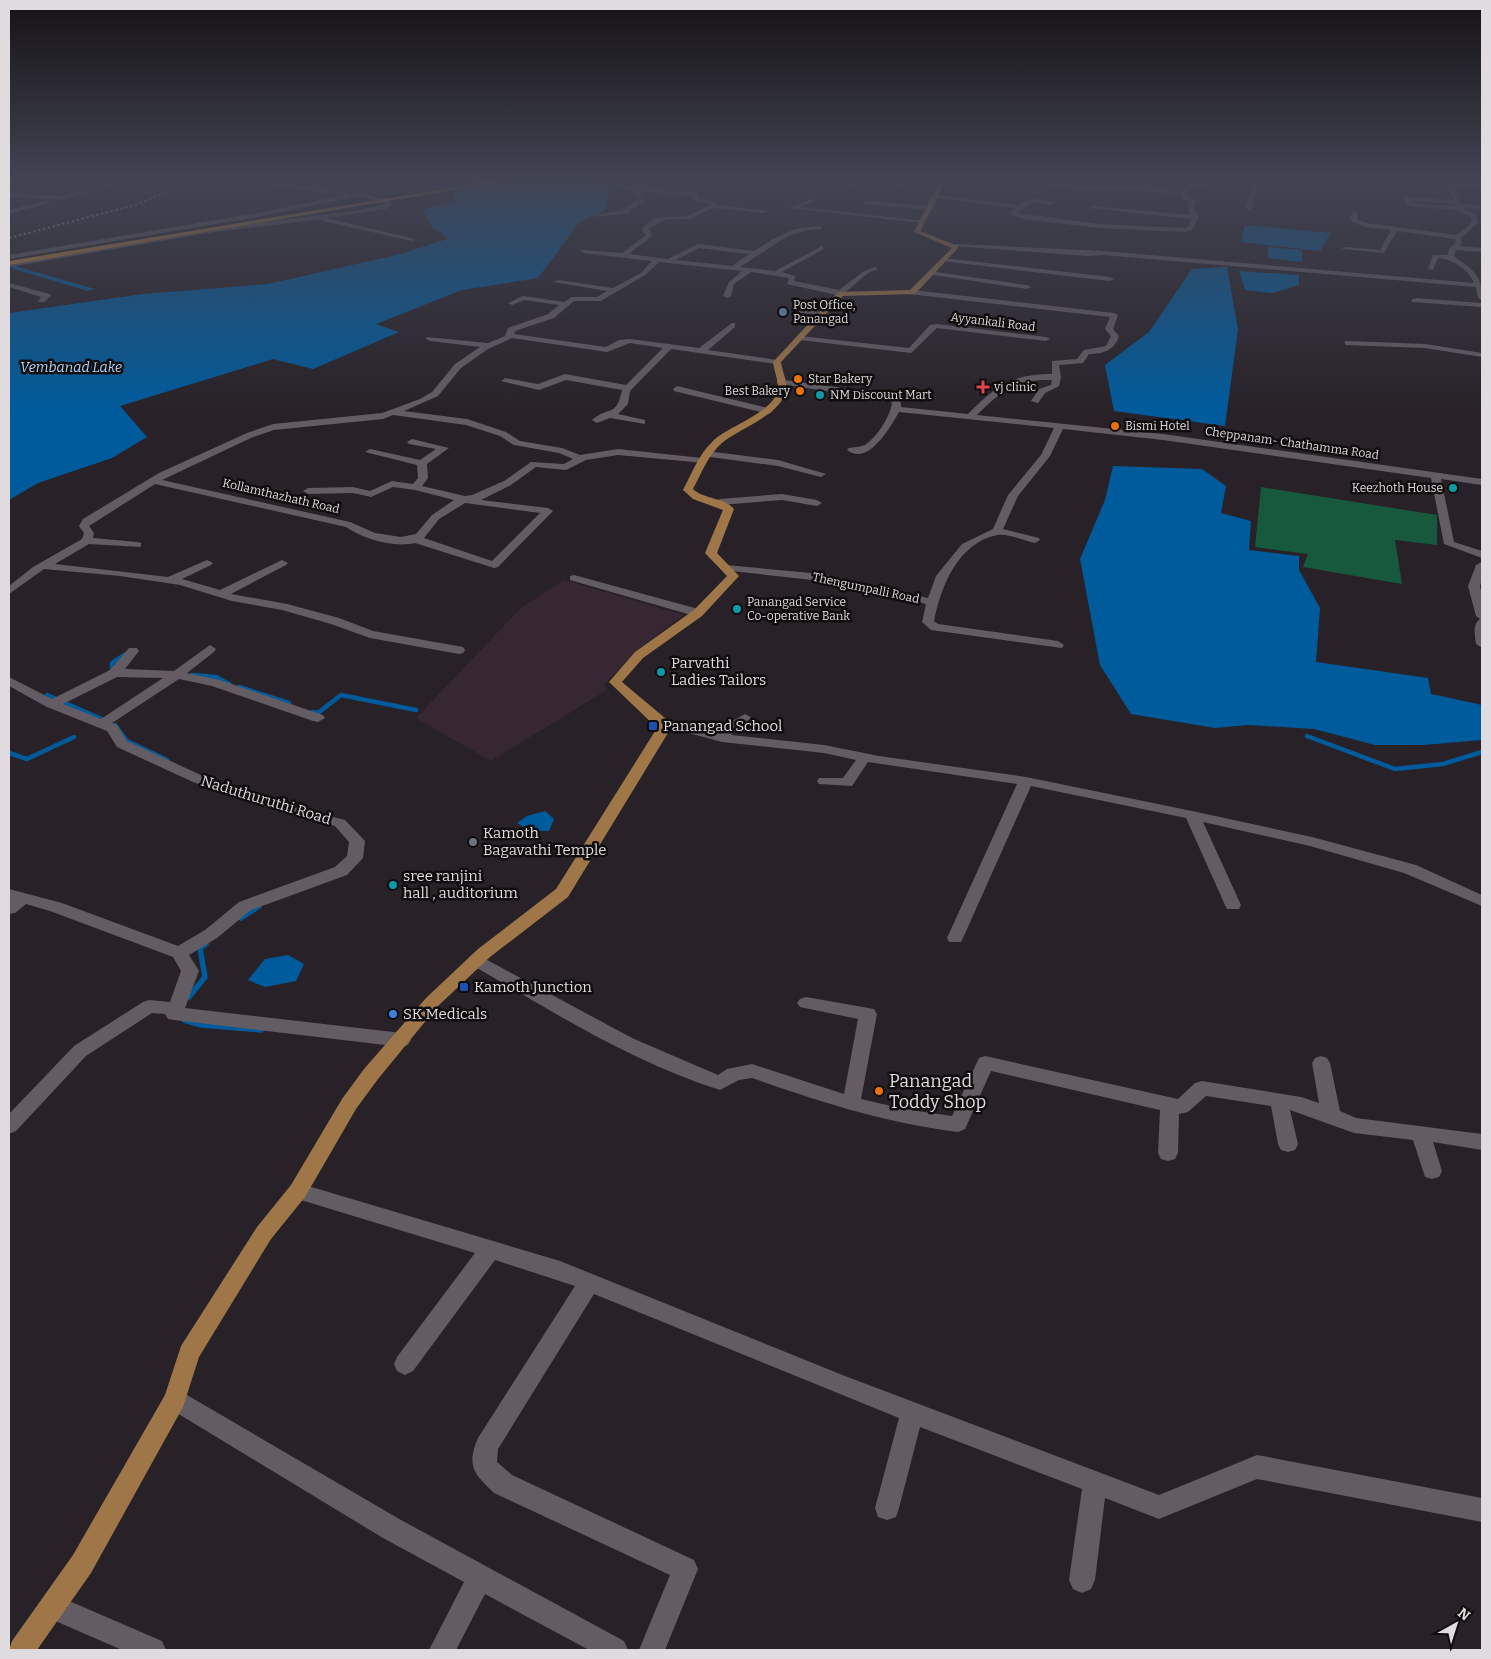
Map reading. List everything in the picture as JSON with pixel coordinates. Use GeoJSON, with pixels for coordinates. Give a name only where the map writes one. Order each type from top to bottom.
{"type":"FeatureCollection","features":[{"type":"Feature","properties":{"kind":"highway"},"geometry":{"type":"LineString","coordinates":[[9,262],[42,256]]}},
{"type":"Feature","properties":{"kind":"main road"},"geometry":{"type":"LineString","coordinates":[[22,1650],[82,1564],[175,1399],[189,1353],[264,1233],[298,1191],[349,1104],[371,1074],[402,1040],[432,1002],[476,960],[562,893],[664,728],[660,721],[615,682],[639,655],[698,613],[733,576],[710,553],[729,509],[720,502],[693,495],[688,490],[704,458],[719,440],[768,411],[779,397],[782,386],[777,362],[841,293],[912,292],[946,256]]}},
{"type":"Feature","properties":{"kind":"street"},"geometry":{"type":"LineString","coordinates":[[9,262],[34,256]]}},
{"type":"Feature","properties":{"kind":"street"},"geometry":{"type":"LineString","coordinates":[[9,262],[45,256]]}},
{"type":"Feature","properties":{"kind":"street"},"geometry":{"type":"LineString","coordinates":[[636,256],[776,273],[793,277],[790,282],[841,293],[866,272],[875,269]]}},
{"type":"Feature","properties":{"kind":"street"},"geometry":{"type":"LineString","coordinates":[[670,260],[677,256]]}},
{"type":"Feature","properties":{"kind":"street"},"geometry":{"type":"LineString","coordinates":[[735,267],[751,256]]}},
{"type":"Feature","properties":{"kind":"street"},"geometry":{"type":"LineString","coordinates":[[776,273],[807,256]]}},
{"type":"Feature","properties":{"kind":"street"},"geometry":{"type":"LineString","coordinates":[[1158,256],[1477,286]]}},
{"type":"Feature","properties":{"kind":"street"},"geometry":{"type":"LineString","coordinates":[[1431,269],[1435,256]]}},
{"type":"Feature","properties":{"kind":"street"},"geometry":{"type":"LineString","coordinates":[[1441,256],[1450,257],[1470,271],[1477,279],[1477,286],[1482,298]]}},
{"type":"Feature","properties":{"kind":"street"},"geometry":{"type":"LineString","coordinates":[[393,413],[423,401],[434,394],[458,366],[488,346],[509,336],[514,329],[550,316],[565,304],[578,297],[598,299],[643,274],[658,259]]}},
{"type":"Feature","properties":{"kind":"street"},"geometry":{"type":"LineString","coordinates":[[943,260],[1110,279]]}},
{"type":"Feature","properties":{"kind":"street"},"geometry":{"type":"LineString","coordinates":[[727,296],[730,285],[743,273],[752,269]]}},
{"type":"Feature","properties":{"kind":"street"},"geometry":{"type":"LineString","coordinates":[[929,274],[1027,287]]}},
{"type":"Feature","properties":{"kind":"street"},"geometry":{"type":"LineString","coordinates":[[558,282],[614,290]]}},
{"type":"Feature","properties":{"kind":"street"},"geometry":{"type":"LineString","coordinates":[[9,285],[47,296],[41,300]]}},
{"type":"Feature","properties":{"kind":"street"},"geometry":{"type":"LineString","coordinates":[[912,292],[1114,315],[1108,329],[1119,338],[1102,351],[1087,352],[1080,361],[1055,363],[1057,378],[1055,386],[1042,392],[1035,401]]}},
{"type":"Feature","properties":{"kind":"street"},"geometry":{"type":"LineString","coordinates":[[512,303],[523,298],[565,304]]}},
{"type":"Feature","properties":{"kind":"street"},"geometry":{"type":"LineString","coordinates":[[1415,300],[1482,305]]}},
{"type":"Feature","properties":{"kind":"street"},"geometry":{"type":"LineString","coordinates":[[803,311],[823,313]]}},
{"type":"Feature","properties":{"kind":"street"},"geometry":{"type":"LineString","coordinates":[[700,352],[732,325]]}},
{"type":"Feature","properties":{"kind":"street","name":"Ayyankali Road"},"geometry":{"type":"LineString","coordinates":[[800,338],[911,351],[933,327],[937,326],[1046,339]]}},
{"type":"Feature","properties":{"kind":"street"},"geometry":{"type":"LineString","coordinates":[[509,336],[607,350]]}},
{"type":"Feature","properties":{"kind":"street"},"geometry":{"type":"LineString","coordinates":[[430,339],[488,346]]}},
{"type":"Feature","properties":{"kind":"street"},"geometry":{"type":"LineString","coordinates":[[593,356],[622,342],[630,341],[777,362]]}},
{"type":"Feature","properties":{"kind":"street"},"geometry":{"type":"LineString","coordinates":[[1348,343],[1424,346],[1482,355]]}},
{"type":"Feature","properties":{"kind":"street"},"geometry":{"type":"LineString","coordinates":[[598,420],[610,415],[624,404],[628,388],[669,347]]}},
{"type":"Feature","properties":{"kind":"street"},"geometry":{"type":"LineString","coordinates":[[882,358],[889,348]]}},
{"type":"Feature","properties":{"kind":"street"},"geometry":{"type":"LineString","coordinates":[[970,416],[1000,387],[1009,382],[1029,376],[1057,378]]}},
{"type":"Feature","properties":{"kind":"street"},"geometry":{"type":"LineString","coordinates":[[505,381],[539,387],[565,377],[628,388]]}},
{"type":"Feature","properties":{"kind":"street"},"geometry":{"type":"LineString","coordinates":[[780,381],[893,399],[897,403],[896,410],[880,436],[872,444],[859,450],[852,450]]}},
{"type":"Feature","properties":{"kind":"street"},"geometry":{"type":"LineString","coordinates":[[678,389],[683,393],[768,411]]}},
{"type":"Feature","properties":{"kind":"street","name":"Cheppanam- Chathamma Road"},"geometry":{"type":"LineString","coordinates":[[896,410],[1163,437],[1482,482]]}},
{"type":"Feature","properties":{"kind":"street"},"geometry":{"type":"LineString","coordinates":[[88,542],[89,533],[84,526],[86,522],[153,481],[250,435],[273,427],[393,413],[467,422],[503,434],[517,443],[562,451],[580,458]]}},
{"type":"Feature","properties":{"kind":"street"},"geometry":{"type":"LineString","coordinates":[[610,415],[642,422]]}},
{"type":"Feature","properties":{"kind":"street"},"geometry":{"type":"LineString","coordinates":[[318,422],[338,429]]}},
{"type":"Feature","properties":{"kind":"street"},"geometry":{"type":"LineString","coordinates":[[488,428],[504,424]]}},
{"type":"Feature","properties":{"kind":"street"},"geometry":{"type":"LineString","coordinates":[[1035,540],[997,531],[1013,495],[1044,456],[1060,426]]}},
{"type":"Feature","properties":{"kind":"street"},"geometry":{"type":"LineString","coordinates":[[618,452],[618,448],[626,441]]}},
{"type":"Feature","properties":{"kind":"street"},"geometry":{"type":"LineString","coordinates":[[370,452],[422,463],[444,448],[412,442]]}},
{"type":"Feature","properties":{"kind":"street"},"geometry":{"type":"LineString","coordinates":[[416,539],[427,530],[437,516],[462,500],[475,499],[503,486],[534,464],[566,466],[580,458],[618,452],[704,458],[750,458],[821,474]]}},
{"type":"Feature","properties":{"kind":"street"},"geometry":{"type":"LineString","coordinates":[[416,487],[423,478],[422,463]]}},
{"type":"Feature","properties":{"kind":"street"},"geometry":{"type":"LineString","coordinates":[[1436,477],[1449,544],[1482,554]]}},
{"type":"Feature","properties":{"kind":"street","name":"Kollamthazhath Road"},"geometry":{"type":"LineString","coordinates":[[153,481],[263,504],[350,525],[355,530],[396,541],[416,539]]}},
{"type":"Feature","properties":{"kind":"street"},"geometry":{"type":"LineString","coordinates":[[308,490],[324,489],[337,492],[354,490],[371,494],[392,484],[416,487],[462,500],[503,508],[548,511],[494,565],[416,539]]}},
{"type":"Feature","properties":{"kind":"street"},"geometry":{"type":"LineString","coordinates":[[263,504],[271,499],[268,493]]}},
{"type":"Feature","properties":{"kind":"street"},"geometry":{"type":"LineString","coordinates":[[720,502],[782,497],[817,503]]}},
{"type":"Feature","properties":{"kind":"street"},"geometry":{"type":"LineString","coordinates":[[313,530],[329,520]]}},
{"type":"Feature","properties":{"kind":"street","name":"Thengumpalli Road"},"geometry":{"type":"LineString","coordinates":[[726,568],[813,576],[852,583],[893,596],[932,602],[942,576],[966,546],[997,531]]}},
{"type":"Feature","properties":{"kind":"street"},"geometry":{"type":"LineString","coordinates":[[9,590],[44,566],[88,542],[137,546]]}},
{"type":"Feature","properties":{"kind":"street"},"geometry":{"type":"LineString","coordinates":[[170,580],[207,563]]}},
{"type":"Feature","properties":{"kind":"street"},"geometry":{"type":"LineString","coordinates":[[221,594],[282,563]]}},
{"type":"Feature","properties":{"kind":"street"},"geometry":{"type":"LineString","coordinates":[[44,566],[170,580],[335,621],[370,634],[459,650]]}},
{"type":"Feature","properties":{"kind":"street"},"geometry":{"type":"LineString","coordinates":[[1481,570],[1474,586],[1482,616]]}},
{"type":"Feature","properties":{"kind":"street"},"geometry":{"type":"LineString","coordinates":[[574,578],[698,613]]}},
{"type":"Feature","properties":{"kind":"street"},"geometry":{"type":"LineString","coordinates":[[932,602],[928,622],[935,627],[1058,645]]}},
{"type":"Feature","properties":{"kind":"street"},"geometry":{"type":"LineString","coordinates":[[1482,622],[1480,630],[1482,644]]}},
{"type":"Feature","properties":{"kind":"street"},"geometry":{"type":"LineString","coordinates":[[102,724],[177,675],[210,648]]}},
{"type":"Feature","properties":{"kind":"street"},"geometry":{"type":"LineString","coordinates":[[52,704],[115,673],[133,651]]}},
{"type":"Feature","properties":{"kind":"street"},"geometry":{"type":"LineString","coordinates":[[115,673],[177,675],[216,683],[318,718]]}},
{"type":"Feature","properties":{"kind":"street","name":"Naduthuruthi Road"},"geometry":{"type":"LineString","coordinates":[[9,682],[52,704],[112,728],[122,744],[198,779],[288,810],[340,823],[357,841],[355,858],[341,871],[245,906],[211,934],[179,953]]}},
{"type":"Feature","properties":{"kind":"street"},"geometry":{"type":"LineString","coordinates":[[722,738],[728,729],[745,718]]}},
{"type":"Feature","properties":{"kind":"street"},"geometry":{"type":"LineString","coordinates":[[660,721],[722,738],[824,749],[865,757],[987,768],[1026,781],[1312,842],[1410,869],[1482,901]]}},
{"type":"Feature","properties":{"kind":"street"},"geometry":{"type":"LineString","coordinates":[[824,781],[847,783],[865,757]]}},
{"type":"Feature","properties":{"kind":"street"},"geometry":{"type":"LineString","coordinates":[[955,938],[1026,781]]}},
{"type":"Feature","properties":{"kind":"street"},"geometry":{"type":"LineString","coordinates":[[1192,815],[1233,905]]}},
{"type":"Feature","properties":{"kind":"street"},"geometry":{"type":"LineString","coordinates":[[9,909],[16,896],[56,907],[179,953],[190,972],[174,1014],[402,1040]]}},
{"type":"Feature","properties":{"kind":"street"},"geometry":{"type":"LineString","coordinates":[[476,960],[631,1047],[700,1077],[720,1083],[734,1074],[752,1071],[851,1104],[920,1121],[958,1124],[985,1063],[1180,1107],[1202,1088],[1301,1104],[1354,1125],[1482,1142]]}},
{"type":"Feature","properties":{"kind":"street"},"geometry":{"type":"LineString","coordinates":[[806,1003],[868,1014],[851,1104]]}},
{"type":"Feature","properties":{"kind":"street"},"geometry":{"type":"LineString","coordinates":[[9,1126],[80,1051],[153,1006],[177,1009]]}},
{"type":"Feature","properties":{"kind":"street"},"geometry":{"type":"LineString","coordinates":[[1320,1063],[1331,1116]]}},
{"type":"Feature","properties":{"kind":"street"},"geometry":{"type":"LineString","coordinates":[[1279,1100],[1288,1144]]}},
{"type":"Feature","properties":{"kind":"street"},"geometry":{"type":"LineString","coordinates":[[1168,1153],[1170,1105]]}},
{"type":"Feature","properties":{"kind":"street"},"geometry":{"type":"LineString","coordinates":[[1421,1133],[1432,1171]]}},
{"type":"Feature","properties":{"kind":"street"},"geometry":{"type":"LineString","coordinates":[[298,1191],[560,1270],[912,1412],[1159,1507],[1257,1467],[1482,1510]]}},
{"type":"Feature","properties":{"kind":"street"},"geometry":{"type":"LineString","coordinates":[[406,1364],[490,1250]]}},
{"type":"Feature","properties":{"kind":"street"},"geometry":{"type":"LineString","coordinates":[[589,1282],[486,1446],[484,1467],[503,1484],[685,1569],[652,1650]]}},
{"type":"Feature","properties":{"kind":"street"},"geometry":{"type":"LineString","coordinates":[[175,1399],[384,1524],[615,1650]]}},
{"type":"Feature","properties":{"kind":"street"},"geometry":{"type":"LineString","coordinates":[[887,1508],[912,1412]]}},
{"type":"Feature","properties":{"kind":"street"},"geometry":{"type":"LineString","coordinates":[[1082,1580],[1095,1482]]}},
{"type":"Feature","properties":{"kind":"street"},"geometry":{"type":"LineString","coordinates":[[442,1650],[480,1577]]}},
{"type":"Feature","properties":{"kind":"street"},"geometry":{"type":"LineString","coordinates":[[53,1607],[153,1650]]}},
{"type":"Feature","properties":{"kind":"street"},"geometry":{"type":"LineString","coordinates":[[9,1645],[16,1650]]}},
{"type":"Feature","properties":{"kind":"shaded area"},"geometry":{"type":"Polygon","coordinates":[[[564,580],[683,615],[646,643],[604,684],[607,690],[491,761],[416,718],[521,608],[564,580]]]}},
{"type":"Feature","properties":{"kind":"green space"},"geometry":{"type":"Polygon","coordinates":[[[1261,487],[1437,515],[1437,545],[1395,540],[1402,584],[1303,567],[1308,554],[1255,547],[1261,487]]]}},
{"type":"Feature","properties":{"kind":"water","name":"Vembanad Lake"},"geometry":{"type":"Polygon","coordinates":[[[390,256],[554,256],[538,278],[462,290],[376,324],[399,332],[313,369],[273,359],[120,406],[147,437],[112,458],[38,483],[9,500],[9,313],[143,294],[268,284],[390,256]]]}},
{"type":"Feature","properties":{"kind":"water"},"geometry":{"type":"Polygon","coordinates":[[[1268,256],[1302,256],[1302,262],[1268,258],[1268,256]]]}},
{"type":"Feature","properties":{"kind":"water"},"geometry":{"type":"Polygon","coordinates":[[[1227,267],[1238,329],[1225,426],[1114,411],[1105,365],[1149,332],[1192,269],[1227,267]]]}},
{"type":"Feature","properties":{"kind":"water"},"geometry":{"type":"Polygon","coordinates":[[[1239,271],[1299,275],[1299,285],[1273,293],[1245,290],[1239,271]]]}},
{"type":"Feature","properties":{"kind":"water"},"geometry":{"type":"Polygon","coordinates":[[[1113,466],[1202,469],[1226,486],[1221,513],[1251,521],[1249,550],[1299,556],[1299,570],[1320,608],[1316,662],[1428,678],[1431,694],[1482,705],[1482,740],[1423,745],[1375,745],[1314,729],[1248,725],[1215,728],[1131,714],[1100,665],[1080,559],[1105,500],[1113,466]]]}},
{"type":"Feature","properties":{"kind":"water"},"geometry":{"type":"Polygon","coordinates":[[[545,811],[554,819],[549,831],[530,831],[517,823],[527,816],[545,811]]]}},
{"type":"Feature","properties":{"kind":"water"},"geometry":{"type":"Polygon","coordinates":[[[288,955],[304,964],[296,981],[265,987],[248,980],[265,959],[288,955]]]}},
{"type":"Feature","properties":{"kind":"waterway"},"geometry":{"type":"LineString","coordinates":[[13,267],[91,289]]}},
{"type":"Feature","properties":{"kind":"waterway"},"geometry":{"type":"LineString","coordinates":[[114,670],[112,670],[112,663],[124,655]]}},
{"type":"Feature","properties":{"kind":"waterway"},"geometry":{"type":"LineString","coordinates":[[192,675],[216,677],[229,684]]}},
{"type":"Feature","properties":{"kind":"waterway"},"geometry":{"type":"LineString","coordinates":[[239,687],[289,703]]}},
{"type":"Feature","properties":{"kind":"waterway"},"geometry":{"type":"LineString","coordinates":[[47,695],[106,721]]}},
{"type":"Feature","properties":{"kind":"waterway"},"geometry":{"type":"LineString","coordinates":[[313,712],[318,713],[341,695],[416,710]]}},
{"type":"Feature","properties":{"kind":"waterway"},"geometry":{"type":"LineString","coordinates":[[115,725],[127,741],[167,760]]}},
{"type":"Feature","properties":{"kind":"waterway"},"geometry":{"type":"LineString","coordinates":[[1307,736],[1395,769],[1443,764],[1482,752]]}},
{"type":"Feature","properties":{"kind":"waterway"},"geometry":{"type":"LineString","coordinates":[[9,753],[27,759],[74,737]]}},
{"type":"Feature","properties":{"kind":"waterway"},"geometry":{"type":"LineString","coordinates":[[241,918],[259,906]]}},
{"type":"Feature","properties":{"kind":"waterway"},"geometry":{"type":"LineString","coordinates":[[189,997],[205,977],[200,948],[206,944]]}},
{"type":"Feature","properties":{"kind":"waterway"},"geometry":{"type":"LineString","coordinates":[[184,1020],[201,1025],[261,1030]]}},
{"type":"Feature","properties":{"kind":"place","name":"Post Office, Panangad"},"geometry":{"type":"Point","coordinates":[783,312]}},
{"type":"Feature","properties":{"kind":"place","name":"Star Bakery"},"geometry":{"type":"Point","coordinates":[798,379]}},
{"type":"Feature","properties":{"kind":"place","name":"vj clinic"},"geometry":{"type":"Point","coordinates":[983,387]}},
{"type":"Feature","properties":{"kind":"place","name":"Best Bakery"},"geometry":{"type":"Point","coordinates":[800,391]}},
{"type":"Feature","properties":{"kind":"place","name":"NM Discount Mart"},"geometry":{"type":"Point","coordinates":[820,395]}},
{"type":"Feature","properties":{"kind":"place","name":"Bismi Hotel"},"geometry":{"type":"Point","coordinates":[1115,426]}},
{"type":"Feature","properties":{"kind":"place","name":"Keezhoth House"},"geometry":{"type":"Point","coordinates":[1453,488]}},
{"type":"Feature","properties":{"kind":"place","name":"Panangad Service Co-operative Bank"},"geometry":{"type":"Point","coordinates":[737,609]}},
{"type":"Feature","properties":{"kind":"place","name":"Parvathi Ladies Tailors"},"geometry":{"type":"Point","coordinates":[661,672]}},
{"type":"Feature","properties":{"kind":"place","name":"Panangad School"},"geometry":{"type":"Point","coordinates":[653,726]}},
{"type":"Feature","properties":{"kind":"place","name":"Kamoth Bagavathi Temple"},"geometry":{"type":"Point","coordinates":[473,842]}},
{"type":"Feature","properties":{"kind":"place","name":"sree ranjini hall , auditorium"},"geometry":{"type":"Point","coordinates":[393,885]}},
{"type":"Feature","properties":{"kind":"place","name":"Kamoth Junction"},"geometry":{"type":"Point","coordinates":[464,987]}},
{"type":"Feature","properties":{"kind":"place","name":"SK Medicals"},"geometry":{"type":"Point","coordinates":[393,1014]}},
{"type":"Feature","properties":{"kind":"place","name":"Panangad Toddy Shop"},"geometry":{"type":"Point","coordinates":[879,1091]}}]}
